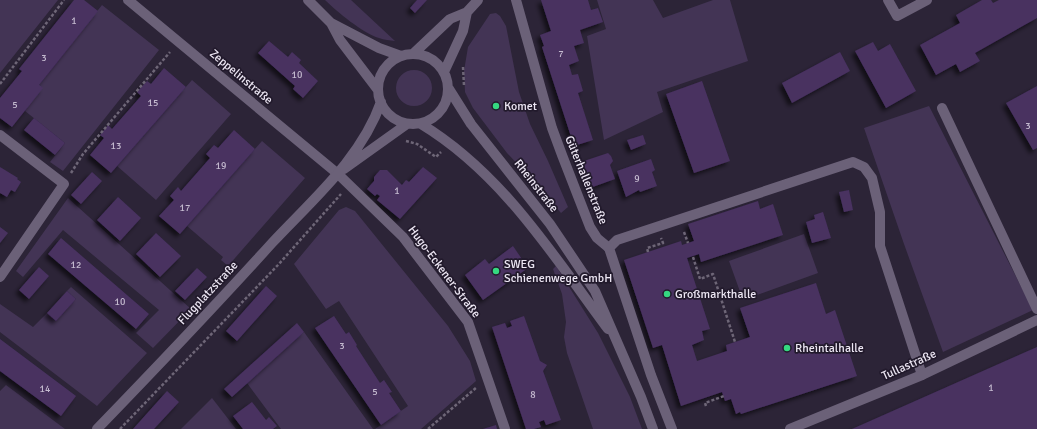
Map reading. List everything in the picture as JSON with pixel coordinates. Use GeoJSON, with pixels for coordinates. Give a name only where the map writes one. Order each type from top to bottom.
{"type":"FeatureCollection","features":[{"type":"Feature","properties":{"kind":"street","name":"Zeppelinstraße"},"geometry":{"type":"LineString","coordinates":[[128,0],[178,43],[338,174]]}},
{"type":"Feature","properties":{"kind":"street"},"geometry":{"type":"LineString","coordinates":[[308,0],[332,23],[379,48],[401,56]]}},
{"type":"Feature","properties":{"kind":"street"},"geometry":{"type":"LineString","coordinates":[[413,54],[450,19],[467,12],[478,0]]}},
{"type":"Feature","properties":{"kind":"street","name":"Güterhallenstraße"},"geometry":{"type":"LineString","coordinates":[[516,0],[552,128],[590,227],[597,238],[609,248],[651,375],[672,429]]}},
{"type":"Feature","properties":{"kind":"street"},"geometry":{"type":"LineString","coordinates":[[888,0],[897,16],[927,0]]}},
{"type":"Feature","properties":{"kind":"street"},"geometry":{"type":"LineString","coordinates":[[444,72],[463,31],[467,12]]}},
{"type":"Feature","properties":{"kind":"street"},"geometry":{"type":"LineString","coordinates":[[332,23],[340,40],[378,90]]}},
{"type":"Feature","properties":{"kind":"street"},"geometry":{"type":"LineString","coordinates":[[413,54],[422,55],[431,59],[444,72],[448,80],[448,99],[444,108],[430,121],[421,124],[407,124],[399,122],[391,117],[381,102],[378,90],[382,73],[387,66],[401,56],[413,54]]}},
{"type":"Feature","properties":{"kind":"street","name":"Rheinstraße"},"geometry":{"type":"LineString","coordinates":[[449,89],[471,124],[550,224],[595,291],[619,344],[653,429]]}},
{"type":"Feature","properties":{"kind":"street","name":"Flugplatzstraße"},"geometry":{"type":"LineString","coordinates":[[97,429],[172,352],[338,174],[374,121],[381,102]]}},
{"type":"Feature","properties":{"kind":"street"},"geometry":{"type":"LineString","coordinates":[[942,108],[1037,309]]}},
{"type":"Feature","properties":{"kind":"street","name":"Flugplatzstraße"},"geometry":{"type":"LineString","coordinates":[[338,174],[407,124]]}},
{"type":"Feature","properties":{"kind":"street","name":"Rheinstraße"},"geometry":{"type":"LineString","coordinates":[[421,124],[482,170],[512,201],[619,344]]}},
{"type":"Feature","properties":{"kind":"street"},"geometry":{"type":"LineString","coordinates":[[0,135],[64,184],[0,277]]}},
{"type":"Feature","properties":{"kind":"street"},"geometry":{"type":"LineString","coordinates":[[609,248],[617,240],[853,162],[864,167],[872,178],[880,212],[880,246],[922,375]]}},
{"type":"Feature","properties":{"kind":"street","name":"Hugo-Eckener-Straße"},"geometry":{"type":"LineString","coordinates":[[338,174],[403,237],[468,322],[505,429]]}},
{"type":"Feature","properties":{"kind":"street","name":"Tullastraße"},"geometry":{"type":"LineString","coordinates":[[790,429],[922,375],[1037,320]]}},
{"type":"Feature","properties":{"kind":"path"},"geometry":{"type":"LineString","coordinates":[[0,84],[64,0]]}},
{"type":"Feature","properties":{"kind":"path"},"geometry":{"type":"LineString","coordinates":[[64,184],[83,154],[178,43]]}},
{"type":"Feature","properties":{"kind":"path"},"geometry":{"type":"LineString","coordinates":[[457,45],[462,54],[464,89]]}},
{"type":"Feature","properties":{"kind":"path"},"geometry":{"type":"LineString","coordinates":[[380,143],[386,149],[406,141],[417,144],[436,157],[450,145]]}},
{"type":"Feature","properties":{"kind":"path"},"geometry":{"type":"LineString","coordinates":[[120,429],[278,265],[349,184]]}},
{"type":"Feature","properties":{"kind":"path"},"geometry":{"type":"LineString","coordinates":[[648,252],[647,248],[662,243]]}},
{"type":"Feature","properties":{"kind":"path"},"geometry":{"type":"LineString","coordinates":[[692,256],[700,278],[713,274],[735,342]]}},
{"type":"Feature","properties":{"kind":"path"},"geometry":{"type":"LineString","coordinates":[[428,429],[488,378]]}},
{"type":"Feature","properties":{"kind":"path"},"geometry":{"type":"LineString","coordinates":[[706,406],[705,403],[724,396]]}},
{"type":"Feature","properties":{"kind":"shaded area"},"geometry":{"type":"Polygon","coordinates":[[[0,0],[58,0],[0,73],[0,0]]]}},
{"type":"Feature","properties":{"kind":"shaded area"},"geometry":{"type":"Polygon","coordinates":[[[325,0],[351,0],[395,41],[381,39],[366,32],[343,16],[325,0]]]}},
{"type":"Feature","properties":{"kind":"shaded area"},"geometry":{"type":"Polygon","coordinates":[[[597,0],[653,0],[663,18],[713,0],[730,0],[748,61],[657,92],[663,112],[604,140],[587,36],[606,29],[597,0]]]}},
{"type":"Feature","properties":{"kind":"shaded area"},"geometry":{"type":"Polygon","coordinates":[[[102,5],[159,50],[63,171],[50,162],[65,143],[25,111],[39,85],[102,5]]]}},
{"type":"Feature","properties":{"kind":"shaded area"},"geometry":{"type":"Polygon","coordinates":[[[496,13],[500,16],[506,26],[519,92],[530,124],[568,207],[561,213],[507,153],[473,108],[465,92],[464,71],[468,47],[490,14],[496,13]]]}},
{"type":"Feature","properties":{"kind":"shaded area"},"geometry":{"type":"Polygon","coordinates":[[[418,70],[427,75],[431,81],[431,95],[427,101],[418,106],[410,106],[401,101],[397,95],[396,84],[401,75],[407,71],[418,70]]]}},
{"type":"Feature","properties":{"kind":"shaded area"},"geometry":{"type":"Polygon","coordinates":[[[192,80],[231,114],[156,200],[117,166],[192,80]]]}},
{"type":"Feature","properties":{"kind":"shaded area"},"geometry":{"type":"Polygon","coordinates":[[[929,106],[1033,310],[943,352],[864,128],[929,106]]]}},
{"type":"Feature","properties":{"kind":"shaded area"},"geometry":{"type":"Polygon","coordinates":[[[262,141],[305,178],[228,266],[221,260],[223,257],[187,226],[262,141]]]}},
{"type":"Feature","properties":{"kind":"shaded area"},"geometry":{"type":"Polygon","coordinates":[[[68,198],[191,309],[153,348],[136,333],[159,310],[63,230],[23,277],[16,271],[68,198]]]}},
{"type":"Feature","properties":{"kind":"shaded area"},"geometry":{"type":"Polygon","coordinates":[[[346,207],[355,211],[448,326],[470,361],[476,381],[421,429],[375,429],[408,406],[339,301],[326,309],[294,264],[339,210],[346,207]]]}},
{"type":"Feature","properties":{"kind":"shaded area"},"geometry":{"type":"Polygon","coordinates":[[[804,234],[818,273],[743,300],[729,261],[804,234]]]}},
{"type":"Feature","properties":{"kind":"shaded area"},"geometry":{"type":"Polygon","coordinates":[[[556,266],[598,333],[630,397],[642,429],[593,429],[567,353],[564,337],[566,322],[562,294],[553,269],[556,266]]]}},
{"type":"Feature","properties":{"kind":"shaded area"},"geometry":{"type":"Polygon","coordinates":[[[71,287],[147,353],[97,406],[0,332],[0,304],[33,327],[47,313],[56,321],[76,299],[67,291],[71,287]]]}},
{"type":"Feature","properties":{"kind":"shaded area"},"geometry":{"type":"Polygon","coordinates":[[[304,332],[373,429],[281,429],[247,383],[304,332]]]}},
{"type":"Feature","properties":{"kind":"shaded area"},"geometry":{"type":"Polygon","coordinates":[[[6,385],[65,429],[0,429],[0,391],[6,385]]]}},
{"type":"Feature","properties":{"kind":"shaded area"},"geometry":{"type":"Polygon","coordinates":[[[212,398],[236,429],[181,429],[212,398]]]}},
{"type":"Feature","properties":{"kind":"building"},"geometry":{"type":"Polygon","coordinates":[[[74,0],[84,0],[98,11],[39,85],[43,88],[12,127],[0,118],[0,98],[22,71],[19,69],[74,0]]]}},
{"type":"Feature","properties":{"kind":"building"},"geometry":{"type":"Polygon","coordinates":[[[417,0],[427,0],[415,13],[410,8],[417,0]]]}},
{"type":"Feature","properties":{"kind":"building"},"geometry":{"type":"Polygon","coordinates":[[[541,0],[588,0],[591,10],[598,8],[603,22],[580,30],[584,43],[574,46],[579,61],[569,65],[572,75],[578,74],[583,91],[578,93],[593,140],[574,146],[542,47],[544,46],[540,35],[551,31],[541,0]]]}},
{"type":"Feature","properties":{"kind":"building"},"geometry":{"type":"Polygon","coordinates":[[[982,0],[991,0],[993,3],[999,0],[1037,0],[1037,18],[975,53],[980,61],[960,72],[956,64],[936,75],[920,45],[960,23],[956,15],[982,0]]]}},
{"type":"Feature","properties":{"kind":"building"},"geometry":{"type":"Polygon","coordinates":[[[269,41],[288,57],[292,52],[301,60],[299,63],[318,81],[303,98],[293,89],[295,86],[258,53],[269,41]]]}},
{"type":"Feature","properties":{"kind":"building"},"geometry":{"type":"Polygon","coordinates":[[[873,42],[878,51],[890,44],[916,91],[886,108],[855,51],[873,42]]]}},
{"type":"Feature","properties":{"kind":"building"},"geometry":{"type":"Polygon","coordinates":[[[840,52],[850,71],[792,103],[782,83],[840,52]]]}},
{"type":"Feature","properties":{"kind":"building"},"geometry":{"type":"Polygon","coordinates":[[[164,68],[186,87],[111,173],[90,155],[104,138],[100,135],[108,125],[112,129],[141,96],[137,92],[147,81],[151,84],[164,68]]]}},
{"type":"Feature","properties":{"kind":"building"},"geometry":{"type":"Polygon","coordinates":[[[702,81],[730,161],[694,173],[666,94],[702,81]]]}},
{"type":"Feature","properties":{"kind":"building"},"geometry":{"type":"Polygon","coordinates":[[[1037,86],[1037,148],[1033,150],[1006,103],[1037,86]]]}},
{"type":"Feature","properties":{"kind":"building"},"geometry":{"type":"Polygon","coordinates":[[[34,118],[65,143],[55,155],[24,130],[34,118]]]}},
{"type":"Feature","properties":{"kind":"building"},"geometry":{"type":"Polygon","coordinates":[[[234,130],[255,149],[180,234],[159,216],[174,200],[170,196],[178,187],[181,191],[210,158],[206,154],[214,145],[218,148],[234,130]]]}},
{"type":"Feature","properties":{"kind":"building"},"geometry":{"type":"Polygon","coordinates":[[[643,135],[646,144],[631,150],[627,140],[643,135]]]}},
{"type":"Feature","properties":{"kind":"building"},"geometry":{"type":"Polygon","coordinates":[[[608,153],[613,161],[610,165],[615,179],[590,188],[581,162],[608,153]]]}},
{"type":"Feature","properties":{"kind":"building"},"geometry":{"type":"Polygon","coordinates":[[[651,159],[655,170],[652,172],[657,186],[640,192],[639,190],[626,197],[617,171],[651,159]]]}},
{"type":"Feature","properties":{"kind":"building"},"geometry":{"type":"Polygon","coordinates":[[[0,167],[18,178],[17,179],[21,182],[15,192],[11,190],[7,197],[0,193],[0,167]]]}},
{"type":"Feature","properties":{"kind":"building"},"geometry":{"type":"Polygon","coordinates":[[[423,167],[437,178],[400,219],[377,200],[380,196],[377,194],[375,196],[367,189],[374,181],[374,177],[380,170],[387,170],[402,185],[406,180],[409,182],[423,167]]]}},
{"type":"Feature","properties":{"kind":"building"},"geometry":{"type":"Polygon","coordinates":[[[92,172],[102,181],[81,204],[71,195],[92,172]]]}},
{"type":"Feature","properties":{"kind":"building"},"geometry":{"type":"Polygon","coordinates":[[[849,190],[853,210],[844,212],[839,192],[849,190]]]}},
{"type":"Feature","properties":{"kind":"building"},"geometry":{"type":"Polygon","coordinates":[[[118,197],[141,218],[120,241],[97,220],[118,197]]]}},
{"type":"Feature","properties":{"kind":"building"},"geometry":{"type":"Polygon","coordinates":[[[758,201],[760,209],[773,204],[783,235],[701,262],[699,254],[687,258],[710,329],[702,331],[704,340],[692,345],[697,361],[727,351],[726,345],[750,337],[740,308],[816,283],[826,314],[835,310],[857,376],[741,414],[740,412],[736,414],[731,399],[725,401],[722,392],[681,406],[662,345],[653,348],[624,260],[681,241],[682,245],[694,241],[688,224],[758,201]]]}},
{"type":"Feature","properties":{"kind":"building"},"geometry":{"type":"Polygon","coordinates":[[[823,212],[831,238],[812,243],[806,222],[815,219],[814,215],[823,212]]]}},
{"type":"Feature","properties":{"kind":"building"},"geometry":{"type":"Polygon","coordinates":[[[0,227],[8,233],[0,243],[0,227]]]}},
{"type":"Feature","properties":{"kind":"building"},"geometry":{"type":"Polygon","coordinates":[[[156,233],[181,256],[160,277],[136,254],[156,233]]]}},
{"type":"Feature","properties":{"kind":"building"},"geometry":{"type":"Polygon","coordinates":[[[61,238],[149,314],[136,329],[48,254],[61,238]]]}},
{"type":"Feature","properties":{"kind":"building","name":"SWEG Schienenwege GmbH"},"geometry":{"type":"Polygon","coordinates":[[[513,246],[528,268],[483,300],[465,275],[485,259],[489,264],[513,246]]]}},
{"type":"Feature","properties":{"kind":"building"},"geometry":{"type":"Polygon","coordinates":[[[39,267],[49,276],[29,299],[19,290],[39,267]]]}},
{"type":"Feature","properties":{"kind":"building"},"geometry":{"type":"Polygon","coordinates":[[[197,268],[207,277],[185,300],[175,291],[197,268]]]}},
{"type":"Feature","properties":{"kind":"building"},"geometry":{"type":"Polygon","coordinates":[[[266,286],[277,296],[237,341],[226,331],[266,286]]]}},
{"type":"Feature","properties":{"kind":"building"},"geometry":{"type":"Polygon","coordinates":[[[67,291],[76,299],[56,321],[47,313],[67,291]]]}},
{"type":"Feature","properties":{"kind":"building"},"geometry":{"type":"Polygon","coordinates":[[[334,316],[346,334],[349,332],[357,345],[356,346],[380,383],[384,380],[392,392],[389,393],[401,411],[381,425],[315,328],[334,316]]]}},
{"type":"Feature","properties":{"kind":"building"},"geometry":{"type":"Polygon","coordinates":[[[524,316],[540,361],[547,365],[543,371],[561,420],[546,425],[544,420],[539,422],[541,427],[534,429],[526,429],[492,327],[505,323],[507,328],[512,326],[510,321],[524,316]]]}},
{"type":"Feature","properties":{"kind":"building"},"geometry":{"type":"Polygon","coordinates":[[[297,323],[304,332],[232,397],[224,389],[297,323]]]}},
{"type":"Feature","properties":{"kind":"building"},"geometry":{"type":"Polygon","coordinates":[[[0,339],[76,396],[61,416],[0,371],[0,339]]]}},
{"type":"Feature","properties":{"kind":"building"},"geometry":{"type":"Polygon","coordinates":[[[1037,347],[1037,429],[852,429],[1037,347]]]}},
{"type":"Feature","properties":{"kind":"building"},"geometry":{"type":"Polygon","coordinates":[[[167,391],[179,402],[154,429],[133,429],[167,391]]]}},
{"type":"Feature","properties":{"kind":"building"},"geometry":{"type":"Polygon","coordinates":[[[252,402],[266,420],[269,417],[277,426],[273,429],[243,429],[233,416],[252,402]]]}},
{"type":"Feature","properties":{"kind":"building"},"geometry":{"type":"Polygon","coordinates":[[[496,425],[497,429],[483,429],[496,425]]]}},
{"type":"Feature","properties":{"kind":"place","name":"Komet"},"geometry":{"type":"Point","coordinates":[496,106]}},
{"type":"Feature","properties":{"kind":"place","name":"SWEG Schienenwege GmbH"},"geometry":{"type":"Point","coordinates":[496,271]}},
{"type":"Feature","properties":{"kind":"place","name":"Großmarkthalle"},"geometry":{"type":"Point","coordinates":[667,294]}},
{"type":"Feature","properties":{"kind":"place","name":"Rheintalhalle"},"geometry":{"type":"Point","coordinates":[787,348]}}]}
